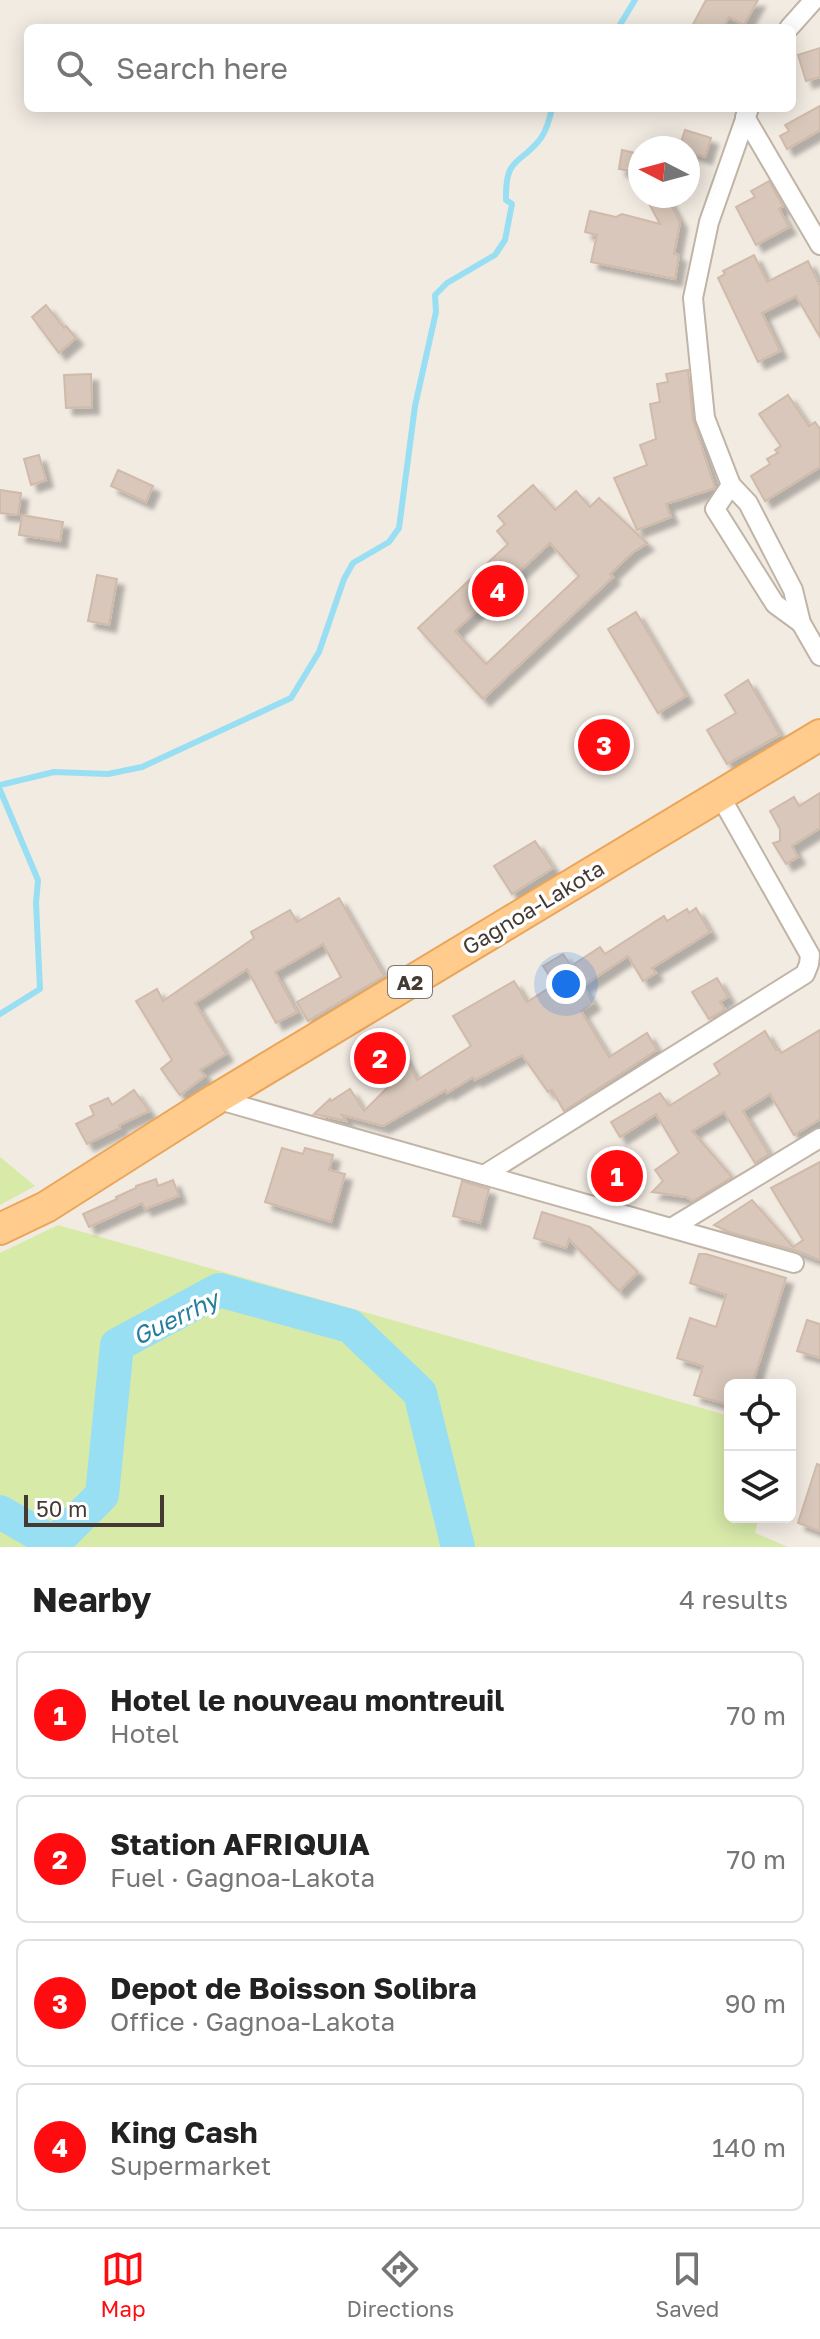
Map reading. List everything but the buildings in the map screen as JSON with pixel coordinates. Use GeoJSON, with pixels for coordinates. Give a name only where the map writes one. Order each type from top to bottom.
{"type":"FeatureCollection","features":[{"type":"Feature","properties":{"kind":"main road","name":"Gagnoa-Lakota"},"geometry":{"type":"LineString","coordinates":[[0,1229],[46,1207],[216,1099],[820,735]]}},
{"type":"Feature","properties":{"kind":"street"},"geometry":{"type":"LineString","coordinates":[[793,24],[814,0]]}},
{"type":"Feature","properties":{"kind":"street"},"geometry":{"type":"LineString","coordinates":[[747,113],[820,245]]}},
{"type":"Feature","properties":{"kind":"street"},"geometry":{"type":"LineString","coordinates":[[747,113],[709,222],[693,298],[705,418],[731,485],[748,503],[793,590],[801,623],[820,656]]}},
{"type":"Feature","properties":{"kind":"street"},"geometry":{"type":"LineString","coordinates":[[731,485],[715,509],[775,604],[801,623]]}},
{"type":"Feature","properties":{"kind":"street"},"geometry":{"type":"LineString","coordinates":[[484,1175],[805,974],[810,955],[719,794]]}},
{"type":"Feature","properties":{"kind":"street"},"geometry":{"type":"LineString","coordinates":[[809,964],[820,983]]}},
{"type":"Feature","properties":{"kind":"street"},"geometry":{"type":"LineString","coordinates":[[216,1099],[794,1263]]}},
{"type":"Feature","properties":{"kind":"street"},"geometry":{"type":"LineString","coordinates":[[673,1227],[820,1138]]}},
{"type":"Feature","properties":{"kind":"green space"},"geometry":{"type":"Polygon","coordinates":[[[0,1157],[35,1186],[0,1205],[0,1157]]]}},
{"type":"Feature","properties":{"kind":"green space"},"geometry":{"type":"Polygon","coordinates":[[[58,1225],[724,1414],[724,1523],[758,1523],[755,1533],[788,1547],[0,1547],[0,1253],[58,1225]]]}},
{"type":"Feature","properties":{"kind":"waterway"},"geometry":{"type":"LineString","coordinates":[[620,24],[635,0]]}},
{"type":"Feature","properties":{"kind":"waterway"},"geometry":{"type":"LineString","coordinates":[[0,785],[54,772],[108,774],[142,767],[291,698],[319,652],[344,579],[353,563],[389,542],[399,528],[415,406],[436,312],[435,295],[447,283],[495,255],[505,240],[512,204],[506,200],[508,175],[515,163],[541,138],[551,112]]}},
{"type":"Feature","properties":{"kind":"waterway"},"geometry":{"type":"LineString","coordinates":[[0,790],[38,880],[36,903],[40,989],[0,1014]]}},
{"type":"Feature","properties":{"kind":"waterway","name":"Guerrhy"},"geometry":{"type":"LineString","coordinates":[[0,1512],[54,1543],[102,1495],[117,1345],[219,1290],[350,1326],[420,1393],[458,1547]]}},
{"type":"Feature","properties":{"kind":"place","name":"King Cash"},"geometry":{"type":"Point","coordinates":[498,591]}},
{"type":"Feature","properties":{"kind":"place","name":"Depot de Boisson Solibra"},"geometry":{"type":"Point","coordinates":[604,745]}},
{"type":"Feature","properties":{"kind":"place","name":"Station AFRIQUIA"},"geometry":{"type":"Point","coordinates":[380,1058]}},
{"type":"Feature","properties":{"kind":"place","name":"Hotel le nouveau montreuil"},"geometry":{"type":"Point","coordinates":[617,1176]}}]}
